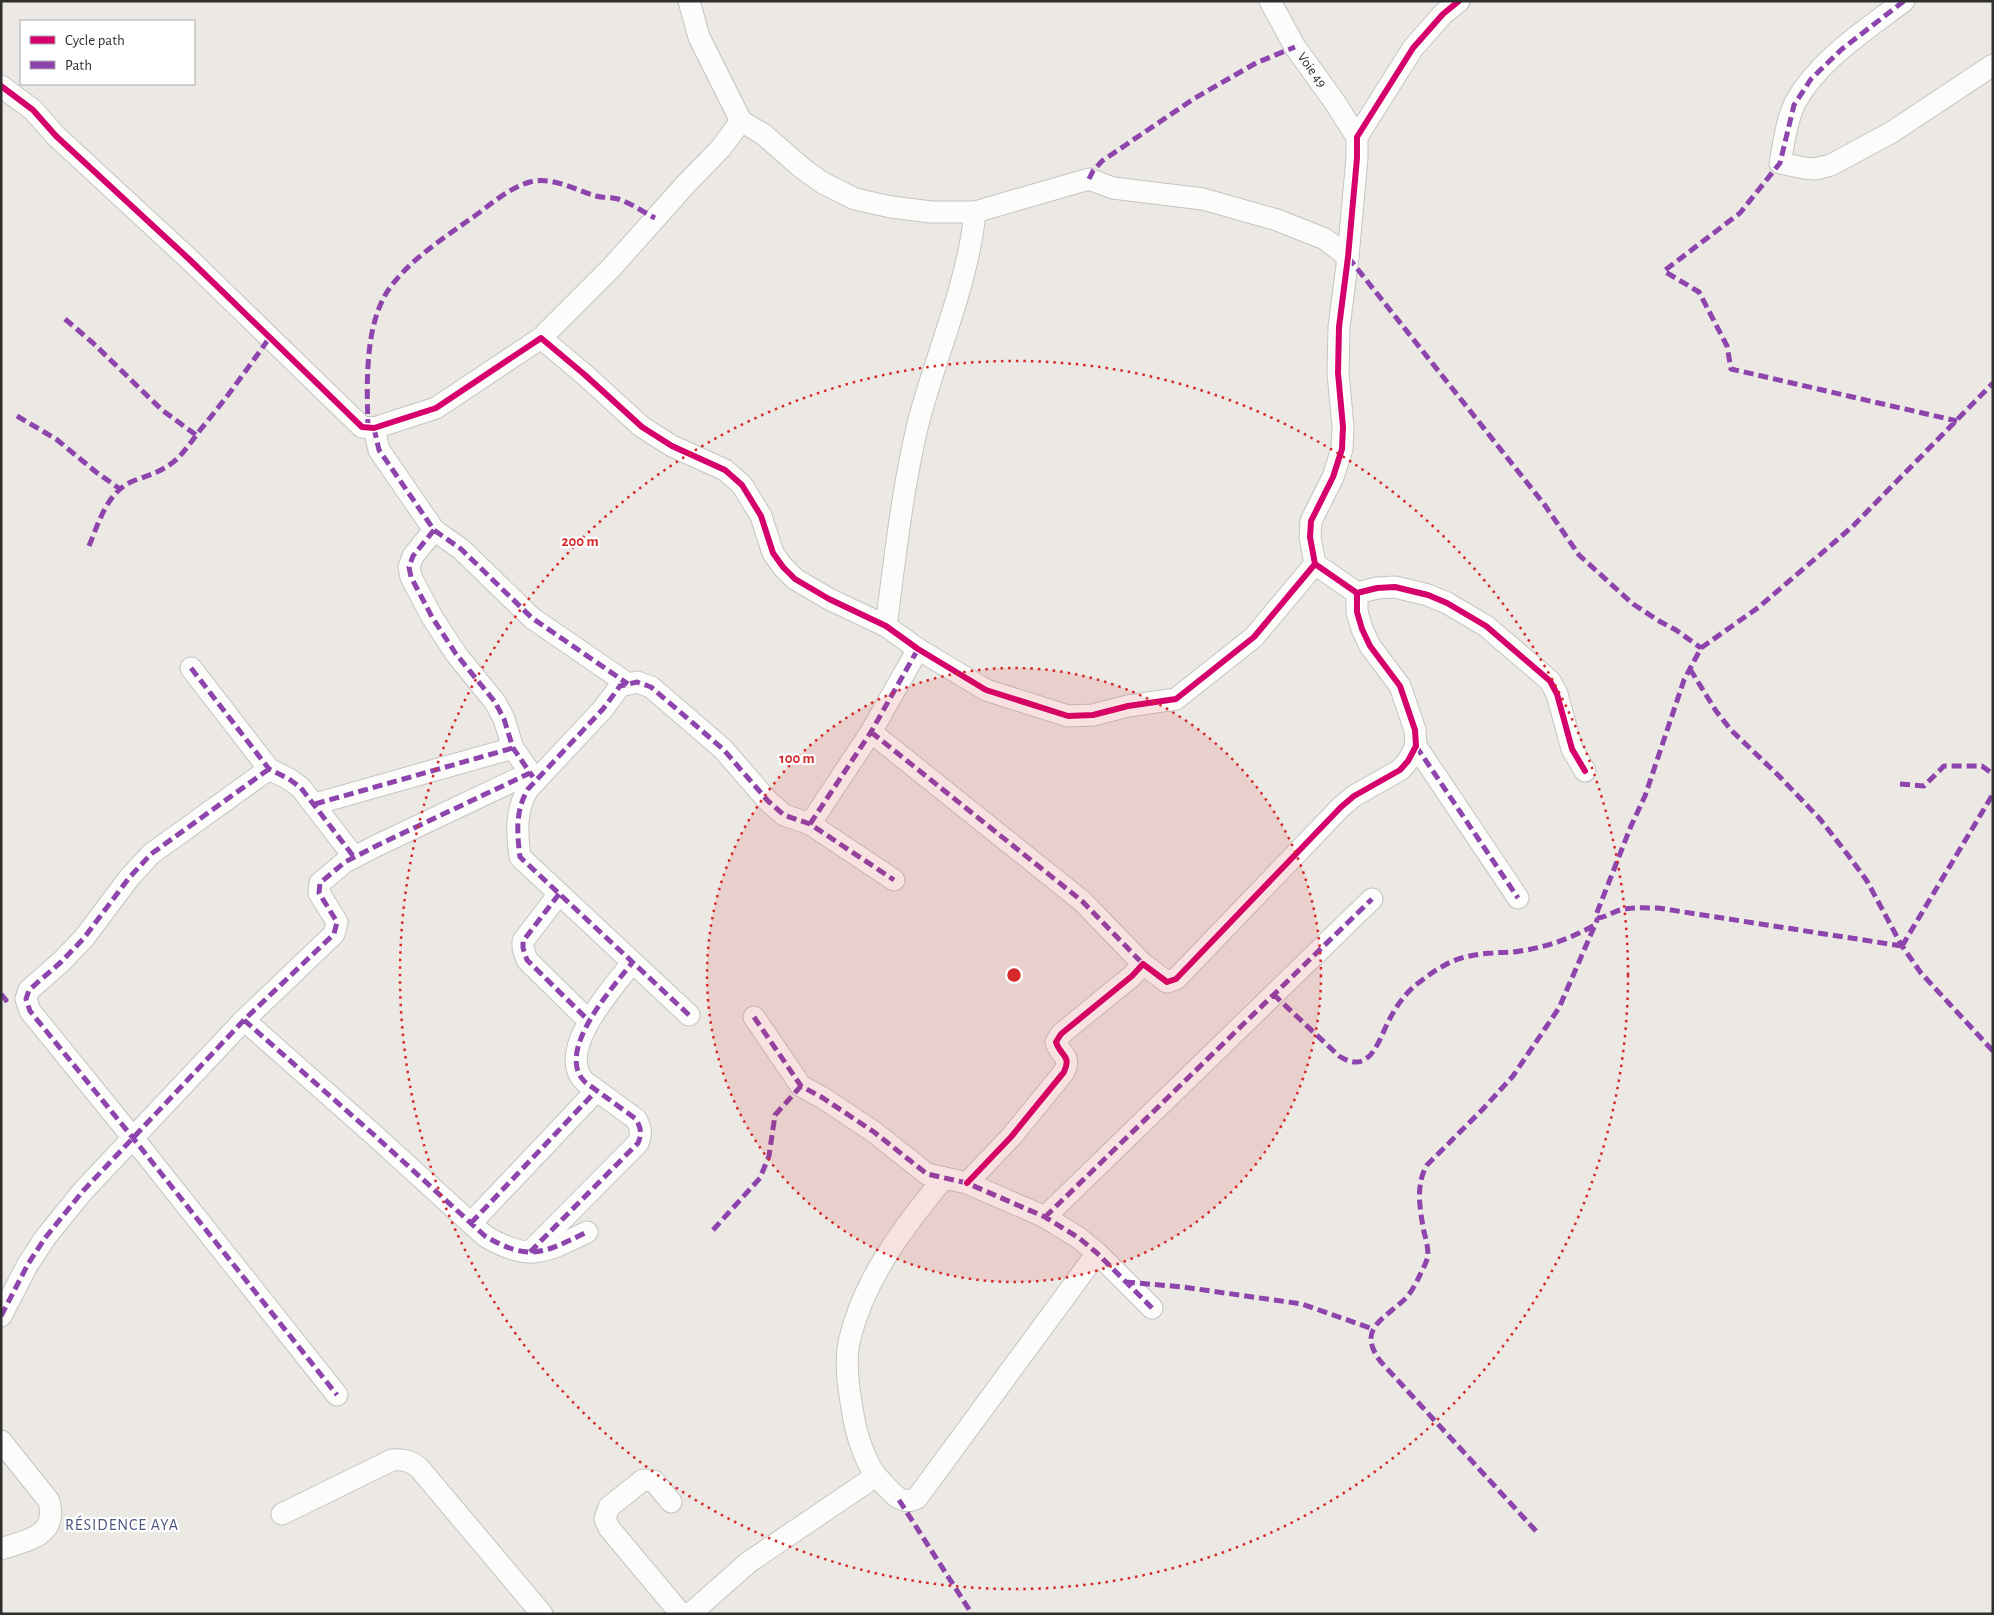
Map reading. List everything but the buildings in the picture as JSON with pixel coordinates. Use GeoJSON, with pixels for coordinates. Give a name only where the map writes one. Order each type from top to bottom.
{"type":"FeatureCollection","features":[{"type":"Feature","properties":{"kind":"street"},"geometry":{"type":"LineString","coordinates":[[689,1],[699,37],[741,121],[763,134],[802,168],[823,183],[855,199],[891,207],[931,212],[975,212],[1089,178],[1114,188],[1203,199],[1277,220],[1325,239],[1348,257]]}},
{"type":"Feature","properties":{"kind":"street","name":"Voie 49"},"geometry":{"type":"LineString","coordinates":[[1270,1],[1295,47],[1334,100],[1357,137]]}},
{"type":"Feature","properties":{"kind":"street"},"geometry":{"type":"LineString","coordinates":[[1459,1],[1443,14],[1412,48],[1357,137],[1357,158],[1348,257],[1339,327],[1338,373],[1343,427],[1342,449],[1333,477],[1311,521],[1310,537],[1315,564],[1357,593],[1378,588],[1395,587],[1428,595],[1447,603],[1486,626],[1550,682],[1557,694],[1572,749],[1585,771]]}},
{"type":"Feature","properties":{"kind":"street"},"geometry":{"type":"LineString","coordinates":[[1904,1],[1842,50],[1811,78],[1794,105],[1780,163],[1816,169],[1831,165],[1892,132],[1993,65]]}},
{"type":"Feature","properties":{"kind":"street"},"geometry":{"type":"LineString","coordinates":[[1,86],[32,110],[56,136],[190,260],[358,425],[374,428],[436,408],[540,338],[612,267],[721,148],[741,121]]}},
{"type":"Feature","properties":{"kind":"street"},"geometry":{"type":"LineString","coordinates":[[886,626],[902,509],[918,424],[970,253],[975,212]]}},
{"type":"Feature","properties":{"kind":"street"},"geometry":{"type":"LineString","coordinates":[[540,338],[585,375],[642,427],[672,446],[725,470],[742,485],[761,516],[773,553],[795,579],[829,599],[886,626],[918,649],[986,690],[1068,716],[1093,716],[1128,706],[1176,699],[1254,637],[1315,564]]}},
{"type":"Feature","properties":{"kind":"street"},"geometry":{"type":"LineString","coordinates":[[374,428],[378,450],[434,530],[461,550],[532,618],[628,684]]}},
{"type":"Feature","properties":{"kind":"street"},"geometry":{"type":"LineString","coordinates":[[434,530],[413,556],[409,567],[411,577],[432,617],[456,654],[495,702],[504,719],[512,748],[533,777]]}},
{"type":"Feature","properties":{"kind":"street"},"geometry":{"type":"LineString","coordinates":[[1357,593],[1357,612],[1362,628],[1370,646],[1400,686],[1415,730],[1416,746],[1518,898]]}},
{"type":"Feature","properties":{"kind":"street"},"geometry":{"type":"LineString","coordinates":[[810,824],[871,732],[918,649]]}},
{"type":"Feature","properties":{"kind":"street"},"geometry":{"type":"LineString","coordinates":[[191,668],[269,769],[289,779],[301,788],[354,857]]}},
{"type":"Feature","properties":{"kind":"street"},"geometry":{"type":"LineString","coordinates":[[689,1016],[520,857],[516,828],[521,800],[533,777],[603,709],[620,686],[637,682],[651,687],[723,749],[768,800],[784,815],[810,824],[894,880]]}},
{"type":"Feature","properties":{"kind":"street"},"geometry":{"type":"LineString","coordinates":[[871,732],[1082,901],[1144,964],[1168,982],[1176,979],[1341,807],[1354,796],[1400,770],[1408,761],[1416,746]]}},
{"type":"Feature","properties":{"kind":"street"},"geometry":{"type":"LineString","coordinates":[[315,804],[512,748]]}},
{"type":"Feature","properties":{"kind":"street"},"geometry":{"type":"LineString","coordinates":[[269,769],[151,854],[129,878],[84,938],[61,962],[29,990],[27,1005],[337,1395]]}},
{"type":"Feature","properties":{"kind":"street"},"geometry":{"type":"LineString","coordinates":[[1,1316],[28,1264],[63,1214],[244,1020],[334,934],[338,926],[336,918],[319,893],[319,886],[345,862],[354,857],[533,777]]}},
{"type":"Feature","properties":{"kind":"street"},"geometry":{"type":"LineString","coordinates":[[559,894],[523,941],[523,948],[527,960],[588,1020]]}},
{"type":"Feature","properties":{"kind":"street"},"geometry":{"type":"LineString","coordinates":[[1045,1217],[1372,899]]}},
{"type":"Feature","properties":{"kind":"street"},"geometry":{"type":"LineString","coordinates":[[530,1252],[638,1143],[641,1132],[636,1120],[581,1079],[577,1070],[578,1050],[588,1020],[632,963]]}},
{"type":"Feature","properties":{"kind":"street"},"geometry":{"type":"LineString","coordinates":[[967,1182],[1011,1137],[1064,1072],[1067,1063],[1066,1056],[1056,1042],[1062,1034],[1144,964]]}},
{"type":"Feature","properties":{"kind":"street"},"geometry":{"type":"LineString","coordinates":[[754,1017],[801,1086],[823,1098],[874,1132],[927,1174],[967,1182],[1045,1217],[1079,1238],[1097,1253],[1152,1308]]}},
{"type":"Feature","properties":{"kind":"street"},"geometry":{"type":"LineString","coordinates":[[244,1020],[485,1236],[498,1244],[513,1249],[540,1252],[558,1246],[587,1232]]}},
{"type":"Feature","properties":{"kind":"street"},"geometry":{"type":"LineString","coordinates":[[471,1223],[596,1091]]}},
{"type":"Feature","properties":{"kind":"street"},"geometry":{"type":"LineString","coordinates":[[944,1178],[913,1215],[881,1264],[864,1299],[850,1339],[849,1376],[854,1421],[860,1444],[876,1476],[899,1500],[905,1502],[917,1498],[1097,1253]]}},
{"type":"Feature","properties":{"kind":"street"},"geometry":{"type":"LineString","coordinates":[[1,1441],[48,1501],[51,1509],[48,1526],[43,1532],[36,1537],[1,1549]]}},
{"type":"Feature","properties":{"kind":"street"},"geometry":{"type":"LineString","coordinates":[[282,1514],[392,1460],[399,1459],[411,1462],[420,1469],[542,1614]]}},
{"type":"Feature","properties":{"kind":"street"},"geometry":{"type":"LineString","coordinates":[[690,1614],[749,1562],[876,1476]]}},
{"type":"Feature","properties":{"kind":"street"},"geometry":{"type":"LineString","coordinates":[[671,1502],[654,1481],[643,1480],[609,1508],[605,1519],[610,1528],[682,1614]]}},
{"type":"Feature","properties":{"kind":"marked path"},"geometry":{"type":"LineString","coordinates":[[1904,1],[1842,49],[1811,79],[1794,105],[1780,163],[1740,213],[1664,271],[1699,292],[1727,346],[1731,369],[1957,421]]}},
{"type":"Feature","properties":{"kind":"marked path"},"geometry":{"type":"LineString","coordinates":[[1089,179],[1102,161],[1195,98],[1256,63],[1295,47]]}},
{"type":"Feature","properties":{"kind":"marked path"},"geometry":{"type":"LineString","coordinates":[[368,429],[368,359],[374,323],[380,307],[387,292],[403,272],[445,237],[513,189],[538,181],[555,182],[596,196],[618,199],[655,218]]}},
{"type":"Feature","properties":{"kind":"marked path"},"geometry":{"type":"LineString","coordinates":[[1348,257],[1544,504],[1579,555],[1633,604],[1676,630],[1701,648]]}},
{"type":"Feature","properties":{"kind":"marked path"},"geometry":{"type":"LineString","coordinates":[[65,319],[93,343],[162,410],[196,435]]}},
{"type":"Feature","properties":{"kind":"marked path"},"geometry":{"type":"LineString","coordinates":[[89,546],[100,518],[110,500],[124,486],[162,470],[177,459],[228,395],[270,337]]}},
{"type":"Feature","properties":{"kind":"marked path"},"geometry":{"type":"LineString","coordinates":[[1902,946],[1658,908],[1625,909],[1600,918],[1597,918],[1596,915],[1631,826],[1645,796],[1684,680],[1701,648],[1759,607],[1852,527],[1993,383]]}},
{"type":"Feature","properties":{"kind":"marked path"},"geometry":{"type":"LineString","coordinates":[[17,416],[56,439],[120,489]]}},
{"type":"Feature","properties":{"kind":"marked path"},"geometry":{"type":"LineString","coordinates":[[374,428],[379,450],[434,530],[461,549],[532,618],[628,684]]}},
{"type":"Feature","properties":{"kind":"marked path"},"geometry":{"type":"LineString","coordinates":[[434,530],[413,556],[409,567],[411,577],[432,617],[456,654],[495,702],[504,719],[513,748],[533,777]]}},
{"type":"Feature","properties":{"kind":"marked path"},"geometry":{"type":"LineString","coordinates":[[810,824],[871,732],[918,649]]}},
{"type":"Feature","properties":{"kind":"marked path"},"geometry":{"type":"LineString","coordinates":[[191,668],[269,769],[289,779],[301,788],[354,857]]}},
{"type":"Feature","properties":{"kind":"marked path"},"geometry":{"type":"LineString","coordinates":[[1690,669],[1716,711],[1731,730],[1820,819],[1867,881],[1902,946],[1921,973],[1993,1051]]}},
{"type":"Feature","properties":{"kind":"marked path"},"geometry":{"type":"LineString","coordinates":[[689,1015],[520,857],[518,822],[521,806],[528,789],[603,709],[620,686],[637,682],[651,687],[723,749],[768,801],[784,815],[810,824],[894,880]]}},
{"type":"Feature","properties":{"kind":"marked path"},"geometry":{"type":"LineString","coordinates":[[871,732],[1082,901],[1143,964]]}},
{"type":"Feature","properties":{"kind":"marked path"},"geometry":{"type":"LineString","coordinates":[[1416,746],[1518,898]]}},
{"type":"Feature","properties":{"kind":"marked path"},"geometry":{"type":"LineString","coordinates":[[315,804],[513,748]]}},
{"type":"Feature","properties":{"kind":"marked path"},"geometry":{"type":"LineString","coordinates":[[1900,784],[1924,786],[1944,766],[1982,766],[1993,774]]}},
{"type":"Feature","properties":{"kind":"marked path"},"geometry":{"type":"LineString","coordinates":[[269,769],[151,854],[129,878],[84,938],[61,962],[29,990],[26,999],[30,1011],[337,1395]]}},
{"type":"Feature","properties":{"kind":"marked path"},"geometry":{"type":"LineString","coordinates":[[1,1316],[28,1264],[45,1238],[83,1191],[244,1020],[334,934],[337,922],[319,893],[320,883],[345,862],[530,773]]}},
{"type":"Feature","properties":{"kind":"marked path"},"geometry":{"type":"LineString","coordinates":[[1902,946],[1993,794]]}},
{"type":"Feature","properties":{"kind":"marked path"},"geometry":{"type":"LineString","coordinates":[[559,894],[523,941],[523,948],[527,960],[588,1020]]}},
{"type":"Feature","properties":{"kind":"marked path"},"geometry":{"type":"LineString","coordinates":[[1045,1217],[1372,899]]}},
{"type":"Feature","properties":{"kind":"marked path"},"geometry":{"type":"LineString","coordinates":[[1536,1531],[1381,1362],[1374,1351],[1371,1341],[1375,1326],[1410,1293],[1427,1260],[1428,1249],[1421,1215],[1420,1198],[1421,1181],[1427,1165],[1513,1076],[1559,1008],[1598,918]]}},
{"type":"Feature","properties":{"kind":"marked path"},"geometry":{"type":"LineString","coordinates":[[1273,994],[1339,1056],[1351,1061],[1360,1062],[1374,1051],[1395,1009],[1407,993],[1444,965],[1461,958],[1481,954],[1517,952],[1540,947],[1568,938],[1595,925]]}},
{"type":"Feature","properties":{"kind":"marked path"},"geometry":{"type":"LineString","coordinates":[[530,1252],[638,1143],[640,1131],[636,1119],[585,1082],[577,1069],[577,1054],[581,1037],[601,1003],[632,963]]}},
{"type":"Feature","properties":{"kind":"marked path"},"geometry":{"type":"LineString","coordinates":[[1,994],[6,1000],[1,1001]]}},
{"type":"Feature","properties":{"kind":"marked path"},"geometry":{"type":"LineString","coordinates":[[754,1017],[801,1086],[823,1098],[874,1132],[927,1174],[967,1183],[1045,1217],[1079,1238],[1097,1253],[1152,1308]]}},
{"type":"Feature","properties":{"kind":"marked path"},"geometry":{"type":"LineString","coordinates":[[244,1020],[485,1236],[513,1249],[536,1252],[559,1245],[587,1232]]}},
{"type":"Feature","properties":{"kind":"marked path"},"geometry":{"type":"LineString","coordinates":[[713,1230],[760,1178],[769,1156],[775,1115],[801,1086]]}},
{"type":"Feature","properties":{"kind":"marked path"},"geometry":{"type":"LineString","coordinates":[[471,1223],[596,1091]]}},
{"type":"Feature","properties":{"kind":"marked path"},"geometry":{"type":"LineString","coordinates":[[1125,1282],[1183,1287],[1302,1304],[1373,1329]]}},
{"type":"Feature","properties":{"kind":"marked path"},"geometry":{"type":"LineString","coordinates":[[899,1500],[972,1614]]}},
{"type":"Feature","properties":{"kind":"cycle path"},"geometry":{"type":"LineString","coordinates":[[1459,1],[1443,14],[1413,48],[1357,137],[1357,158],[1348,257],[1339,327],[1338,373],[1343,427],[1342,449],[1333,477],[1311,521],[1310,537],[1315,564],[1357,593],[1377,588],[1395,587],[1428,595],[1447,603],[1486,626],[1550,681],[1557,694],[1572,749],[1585,771]]}},
{"type":"Feature","properties":{"kind":"cycle path"},"geometry":{"type":"LineString","coordinates":[[1,86],[33,110],[56,136],[190,260],[362,427],[374,428],[436,408],[541,338],[642,427],[672,446],[725,470],[742,485],[761,516],[773,553],[795,579],[829,599],[886,626],[918,649],[986,690],[1068,716],[1093,715],[1128,706],[1176,699],[1254,637],[1315,564]]}},
{"type":"Feature","properties":{"kind":"cycle path"},"geometry":{"type":"LineString","coordinates":[[967,1183],[1011,1137],[1064,1072],[1067,1062],[1056,1042],[1061,1034],[1132,976],[1143,964],[1167,982],[1176,979],[1341,807],[1354,796],[1400,770],[1408,761],[1416,746],[1415,730],[1400,686],[1370,646],[1362,629],[1357,612],[1357,593]]}},
{"type":"Feature","properties":{"kind":"district","name":"RÉSIDENCE AYA"},"geometry":{"type":"Point","coordinates":[122,1525]}}]}
